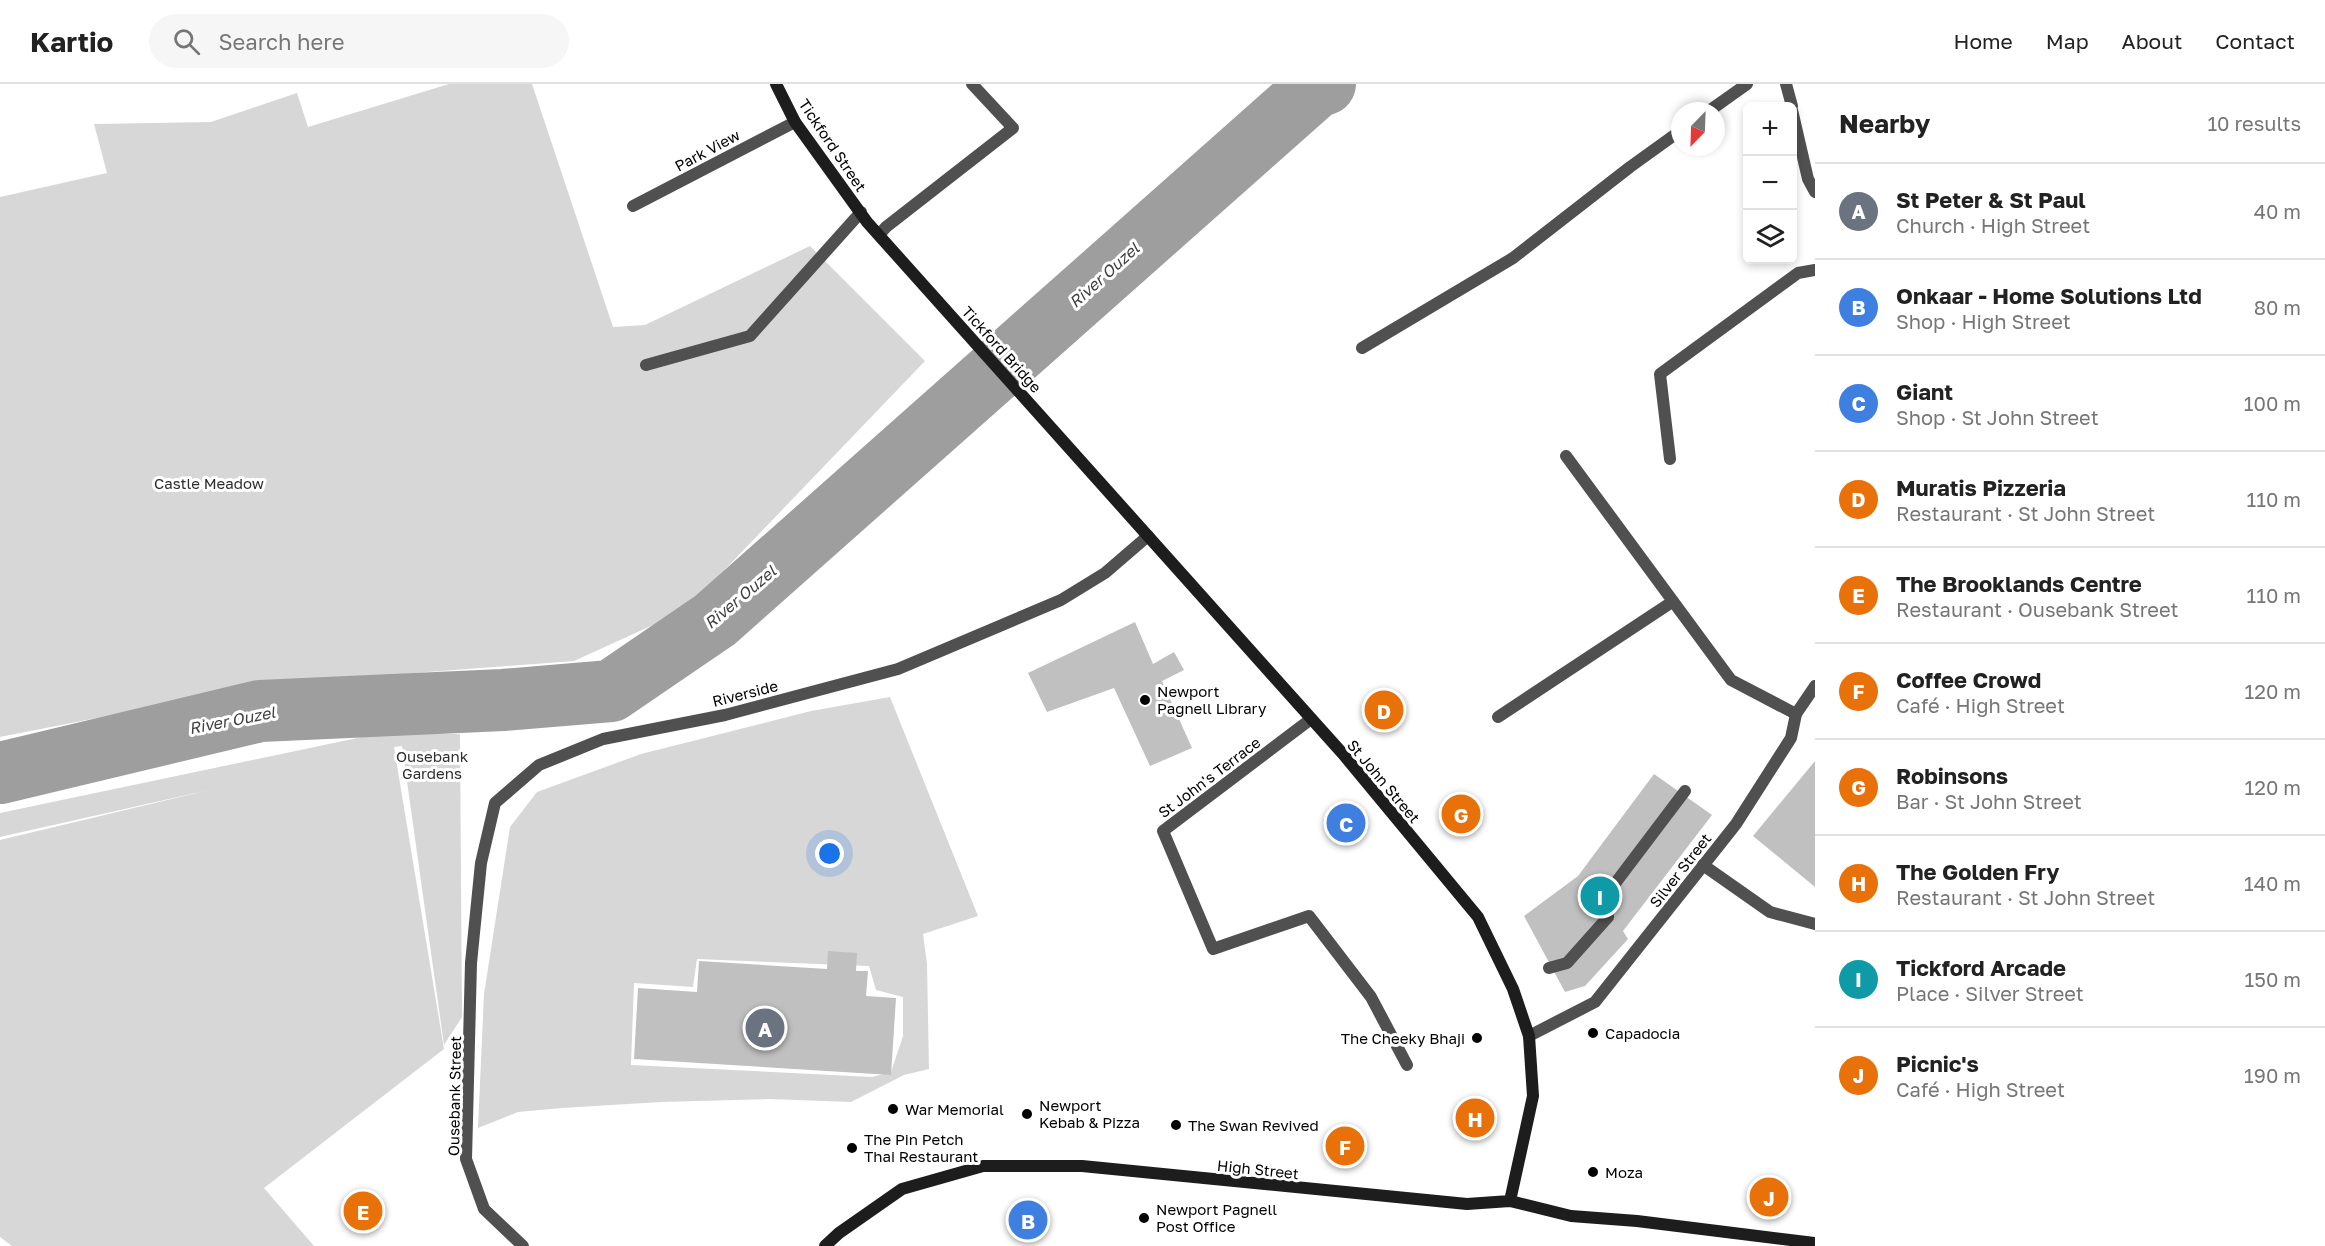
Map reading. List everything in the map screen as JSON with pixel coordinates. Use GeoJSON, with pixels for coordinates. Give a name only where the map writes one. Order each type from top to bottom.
{"type":"FeatureCollection","features":[{"type":"Feature","properties":{"kind":"main road","name":"Tickford Street"},"geometry":{"type":"LineString","coordinates":[[776,84],[795,122],[864,217]]}},
{"type":"Feature","properties":{"kind":"main road","name":"Tickford Bridge"},"geometry":{"type":"LineString","coordinates":[[864,217],[1115,497]]}},
{"type":"Feature","properties":{"kind":"main road","name":"St John Street"},"geometry":{"type":"LineString","coordinates":[[1115,497],[1343,754],[1478,916],[1513,989],[1528,1036],[1533,1096],[1509,1201]]}},
{"type":"Feature","properties":{"kind":"main road","name":"High Street"},"geometry":{"type":"LineString","coordinates":[[825,1246],[839,1233],[902,1189],[983,1166],[1082,1166],[1467,1204],[1509,1201],[1571,1216],[1638,1221],[1815,1243]]}},
{"type":"Feature","properties":{"kind":"street"},"geometry":{"type":"LineString","coordinates":[[879,235],[886,227],[1013,128],[972,84]]}},
{"type":"Feature","properties":{"kind":"street"},"geometry":{"type":"LineString","coordinates":[[1722,102],[1747,84]]}},
{"type":"Feature","properties":{"kind":"street"},"geometry":{"type":"LineString","coordinates":[[1786,84],[1790,102]]}},
{"type":"Feature","properties":{"kind":"street","name":"Park View"},"geometry":{"type":"LineString","coordinates":[[633,206],[795,122]]}},
{"type":"Feature","properties":{"kind":"street"},"geometry":{"type":"LineString","coordinates":[[1797,130],[1808,179],[1815,192]]}},
{"type":"Feature","properties":{"kind":"street"},"geometry":{"type":"LineString","coordinates":[[1362,348],[1513,258],[1671,137]]}},
{"type":"Feature","properties":{"kind":"street"},"geometry":{"type":"LineString","coordinates":[[646,365],[750,336],[864,217]]}},
{"type":"Feature","properties":{"kind":"street"},"geometry":{"type":"LineString","coordinates":[[1670,459],[1660,374],[1798,273],[1815,270]]}},
{"type":"Feature","properties":{"kind":"street"},"geometry":{"type":"LineString","coordinates":[[1566,456],[1731,680],[1796,714]]}},
{"type":"Feature","properties":{"kind":"street","name":"Riverside"},"geometry":{"type":"LineString","coordinates":[[471,963],[481,863],[495,802],[539,765],[603,739],[725,715],[898,669],[1061,600],[1105,573],[1148,536]]}},
{"type":"Feature","properties":{"kind":"street"},"geometry":{"type":"LineString","coordinates":[[1498,717],[1672,602]]}},
{"type":"Feature","properties":{"kind":"street","name":"Silver Street"},"geometry":{"type":"LineString","coordinates":[[1528,1036],[1594,1002],[1736,824],[1791,738],[1796,714],[1815,687]]}},
{"type":"Feature","properties":{"kind":"street","name":"St John's Terrace"},"geometry":{"type":"LineString","coordinates":[[1311,719],[1163,831],[1213,949],[1310,916],[1371,997],[1407,1065]]}},
{"type":"Feature","properties":{"kind":"street"},"geometry":{"type":"LineString","coordinates":[[1549,968],[1567,963],[1608,917],[1601,902],[1685,790]]}},
{"type":"Feature","properties":{"kind":"street"},"geometry":{"type":"LineString","coordinates":[[1703,866],[1770,912],[1815,924]]}},
{"type":"Feature","properties":{"kind":"street","name":"Ousebank Street"},"geometry":{"type":"LineString","coordinates":[[471,963],[466,1159],[484,1209],[523,1246]]}},
{"type":"Feature","properties":{"kind":"green space","name":"Castle Meadow"},"geometry":{"type":"Polygon","coordinates":[[[449,84],[532,84],[613,327],[645,325],[810,246],[925,361],[686,610],[574,661],[270,684],[0,737],[0,197],[107,173],[94,124],[211,122],[297,93],[308,127],[449,84]]]}},
{"type":"Feature","properties":{"kind":"green space"},"geometry":{"type":"Polygon","coordinates":[[[890,697],[978,916],[923,934],[927,964],[929,1069],[904,1075],[851,1102],[769,1099],[562,1108],[518,1112],[478,1128],[484,994],[510,827],[537,792],[641,754],[811,711],[890,697]],[[697,959],[693,987],[634,983],[631,1065],[872,1077],[891,1072],[903,1036],[903,997],[876,990],[869,966],[697,959]]]}},
{"type":"Feature","properties":{"kind":"green space","name":"Ousebank Gardens"},"geometry":{"type":"Polygon","coordinates":[[[381,733],[460,734],[462,1017],[444,1045],[402,746],[394,747],[444,1049],[264,1188],[314,1246],[12,1246],[0,1237],[0,840],[209,790],[0,837],[0,813],[381,733]]]}},
{"type":"Feature","properties":{"kind":"building","name":"Newport Pagnell Library"},"geometry":{"type":"Polygon","coordinates":[[[1135,622],[1153,664],[1174,652],[1184,670],[1162,681],[1192,748],[1150,766],[1114,688],[1047,712],[1028,673],[1135,622]]]}},
{"type":"Feature","properties":{"kind":"building"},"geometry":{"type":"Polygon","coordinates":[[[1815,761],[1815,887],[1753,836],[1815,761]]]}},
{"type":"Feature","properties":{"kind":"building"},"geometry":{"type":"Polygon","coordinates":[[[1654,774],[1712,815],[1623,931],[1628,939],[1585,986],[1565,992],[1524,916],[1578,876],[1654,774]]]}},
{"type":"Feature","properties":{"kind":"building"},"geometry":{"type":"Polygon","coordinates":[[[828,951],[857,953],[856,971],[868,971],[866,996],[896,998],[891,1075],[634,1059],[638,988],[697,992],[699,961],[827,969],[828,951]]]}},
{"type":"Feature","properties":{"kind":"waterway","name":"River Ouzel"},"geometry":{"type":"LineString","coordinates":[[0,773],[260,711],[503,700],[611,691],[715,620],[1316,87],[1325,84]]}},
{"type":"Feature","properties":{"kind":"place","name":"Newport Pagnell Library"},"geometry":{"type":"Point","coordinates":[1145,700]}},
{"type":"Feature","properties":{"kind":"place","name":"Muratis Pizzeria"},"geometry":{"type":"Point","coordinates":[1384,710]}},
{"type":"Feature","properties":{"kind":"place","name":"Robinsons"},"geometry":{"type":"Point","coordinates":[1461,814]}},
{"type":"Feature","properties":{"kind":"place","name":"Giant"},"geometry":{"type":"Point","coordinates":[1346,823]}},
{"type":"Feature","properties":{"kind":"place","name":"Tickford Arcade"},"geometry":{"type":"Point","coordinates":[1600,896]}},
{"type":"Feature","properties":{"kind":"place","name":"St Peter & St Paul"},"geometry":{"type":"Point","coordinates":[765,1028]}},
{"type":"Feature","properties":{"kind":"place","name":"Capadocia"},"geometry":{"type":"Point","coordinates":[1593,1033]}},
{"type":"Feature","properties":{"kind":"place","name":"The Cheeky Bhaji"},"geometry":{"type":"Point","coordinates":[1477,1038]}},
{"type":"Feature","properties":{"kind":"place","name":"War Memorial"},"geometry":{"type":"Point","coordinates":[893,1109]}},
{"type":"Feature","properties":{"kind":"place","name":"Newport Kebab & Pizza"},"geometry":{"type":"Point","coordinates":[1027,1114]}},
{"type":"Feature","properties":{"kind":"place","name":"The Golden Fry"},"geometry":{"type":"Point","coordinates":[1475,1118]}},
{"type":"Feature","properties":{"kind":"place","name":"The Swan Revived"},"geometry":{"type":"Point","coordinates":[1176,1125]}},
{"type":"Feature","properties":{"kind":"place","name":"Coffee Crowd"},"geometry":{"type":"Point","coordinates":[1345,1146]}},
{"type":"Feature","properties":{"kind":"place","name":"The Pin Petch Thai Restaurant"},"geometry":{"type":"Point","coordinates":[852,1148]}},
{"type":"Feature","properties":{"kind":"place","name":"Moza"},"geometry":{"type":"Point","coordinates":[1593,1172]}},
{"type":"Feature","properties":{"kind":"place","name":"Picnic's"},"geometry":{"type":"Point","coordinates":[1769,1197]}},
{"type":"Feature","properties":{"kind":"place","name":"The Brooklands Centre"},"geometry":{"type":"Point","coordinates":[363,1211]}},
{"type":"Feature","properties":{"kind":"place","name":"Newport Pagnell Post Office"},"geometry":{"type":"Point","coordinates":[1144,1218]}},
{"type":"Feature","properties":{"kind":"place","name":"Onkaar - Home Solutions Ltd"},"geometry":{"type":"Point","coordinates":[1028,1220]}}]}
